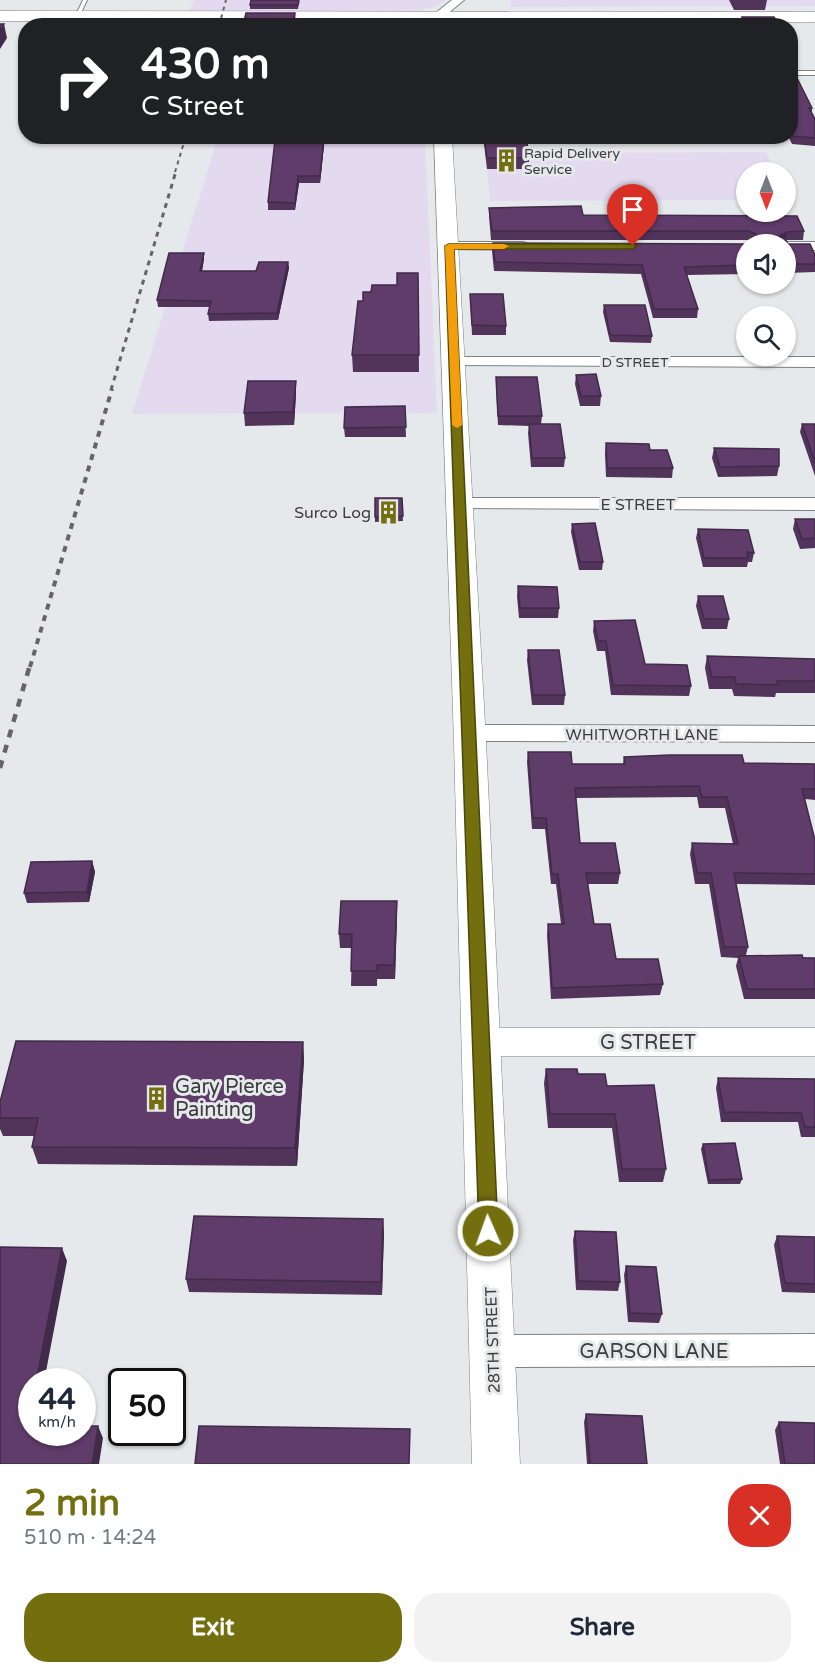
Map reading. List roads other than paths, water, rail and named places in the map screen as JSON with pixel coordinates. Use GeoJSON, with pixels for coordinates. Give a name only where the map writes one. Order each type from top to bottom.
{"type":"FeatureCollection","features":[{"type":"Feature","properties":{"kind":"main road"},"geometry":{"type":"LineString","coordinates":[[464,0],[477,9],[511,16]]}},
{"type":"Feature","properties":{"kind":"main road"},"geometry":{"type":"LineString","coordinates":[[0,16],[221,18]]}},
{"type":"Feature","properties":{"kind":"main road"},"geometry":{"type":"LineString","coordinates":[[481,18],[511,16],[595,18]]}},
{"type":"Feature","properties":{"kind":"main road"},"geometry":{"type":"LineString","coordinates":[[792,18],[815,17]]}},
{"type":"Feature","properties":{"kind":"main road","name":"28TH STREET"},"geometry":{"type":"LineString","coordinates":[[443,144],[470,733],[496,1464]]}},
{"type":"Feature","properties":{"kind":"street"},"geometry":{"type":"LineString","coordinates":[[440,18],[459,0]]}},
{"type":"Feature","properties":{"kind":"street"},"geometry":{"type":"LineString","coordinates":[[449,246],[545,246]]}},
{"type":"Feature","properties":{"kind":"street"},"geometry":{"type":"LineString","coordinates":[[796,246],[815,246]]}},
{"type":"Feature","properties":{"kind":"street","name":"D STREET"},"geometry":{"type":"LineString","coordinates":[[454,362],[815,362]]}},
{"type":"Feature","properties":{"kind":"street","name":"E STREET"},"geometry":{"type":"LineString","coordinates":[[460,504],[815,504]]}},
{"type":"Feature","properties":{"kind":"street","name":"WHITWORTH LANE"},"geometry":{"type":"LineString","coordinates":[[470,733],[815,734]]}},
{"type":"Feature","properties":{"kind":"street","name":"G STREET"},"geometry":{"type":"LineString","coordinates":[[481,1042],[815,1042]]}},
{"type":"Feature","properties":{"kind":"street","name":"GARSON LANE"},"geometry":{"type":"LineString","coordinates":[[493,1351],[815,1350]]}},
{"type":"Feature","properties":{"kind":"lane"},"geometry":{"type":"LineString","coordinates":[[77,16],[85,0]]}},
{"type":"Feature","properties":{"kind":"lane"},"geometry":{"type":"LineString","coordinates":[[798,73],[815,73]]}},
{"type":"Feature","properties":{"kind":"railway"},"geometry":{"type":"LineString","coordinates":[[221,18],[226,0]]}},
{"type":"Feature","properties":{"kind":"railway"},"geometry":{"type":"LineString","coordinates":[[175,172],[184,144]]}},
{"type":"Feature","properties":{"kind":"railway"},"geometry":{"type":"LineString","coordinates":[[111,390],[176,171]]}},
{"type":"Feature","properties":{"kind":"railway"},"geometry":{"type":"LineString","coordinates":[[30,667],[112,389]]}},
{"type":"Feature","properties":{"kind":"railway"},"geometry":{"type":"LineString","coordinates":[[0,768],[30,665]]}},
{"type":"Feature","properties":{"kind":"place","name":"Rapid Delivery Service"},"geometry":{"type":"Point","coordinates":[506,161]}},
{"type":"Feature","properties":{"kind":"place","name":"Surco Log"},"geometry":{"type":"Point","coordinates":[389,512]}},
{"type":"Feature","properties":{"kind":"place","name":"Gary Pierce Painting"},"geometry":{"type":"Point","coordinates":[157,1098]}}]}
